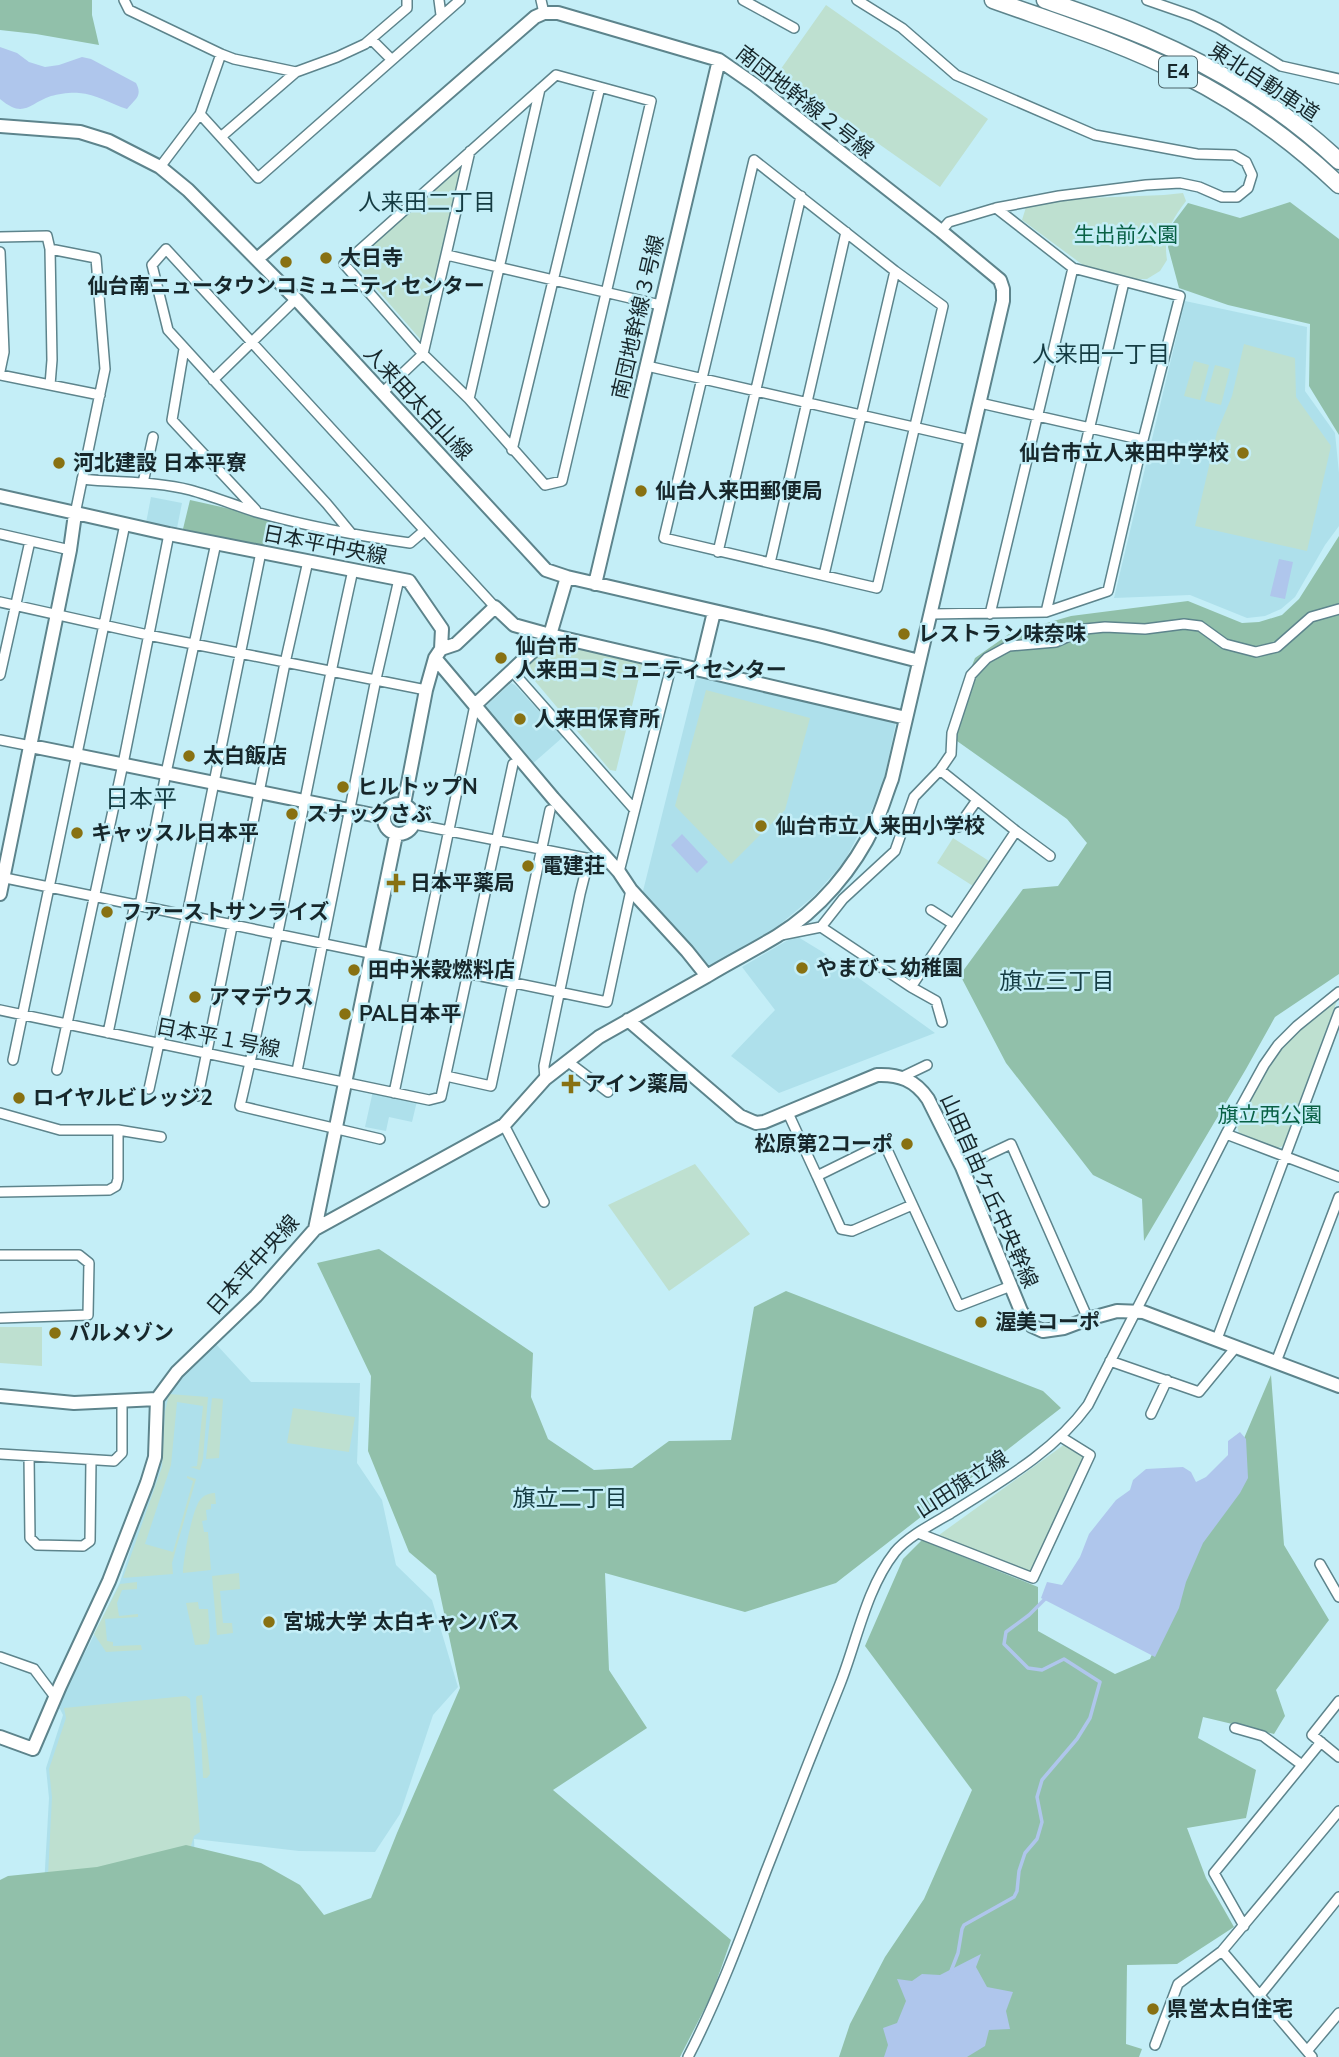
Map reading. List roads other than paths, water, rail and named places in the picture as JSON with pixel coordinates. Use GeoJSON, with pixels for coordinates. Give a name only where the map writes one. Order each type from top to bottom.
{"type":"FeatureCollection","features":[{"type":"Feature","properties":{"kind":"highway","name":"東北自動車道"},"geometry":{"type":"LineString","coordinates":[[993,0],[1103,39],[1183,74],[1250,113],[1285,138],[1339,185]]}},
{"type":"Feature","properties":{"kind":"highway","name":"東北自動車道"},"geometry":{"type":"LineString","coordinates":[[1045,0],[1151,39],[1203,65],[1265,103],[1339,161]]}},
{"type":"Feature","properties":{"kind":"street"},"geometry":{"type":"LineString","coordinates":[[124,0],[129,10],[221,54],[296,72]]}},
{"type":"Feature","properties":{"kind":"street"},"geometry":{"type":"LineString","coordinates":[[222,136],[296,72],[365,44],[407,8],[407,0]]}},
{"type":"Feature","properties":{"kind":"street"},"geometry":{"type":"LineString","coordinates":[[439,0],[441,15]]}},
{"type":"Feature","properties":{"kind":"street"},"geometry":{"type":"LineString","coordinates":[[200,114],[258,178],[460,0]]}},
{"type":"Feature","properties":{"kind":"street"},"geometry":{"type":"LineString","coordinates":[[743,0],[794,28]]}},
{"type":"Feature","properties":{"kind":"street"},"geometry":{"type":"LineString","coordinates":[[857,0],[902,28],[956,75],[1095,135],[1197,154],[1234,155],[1246,162],[1252,175],[1243,194],[1230,198],[1180,183],[1059,195],[996,208],[949,222],[941,231]]}},
{"type":"Feature","properties":{"kind":"street"},"geometry":{"type":"LineString","coordinates":[[1147,0],[1218,28],[1281,66],[1339,79]]}},
{"type":"Feature","properties":{"kind":"street","name":"南団地幹線２号線"},"geometry":{"type":"LineString","coordinates":[[257,259],[535,17],[542,6],[719,60],[995,274],[1003,289],[1003,301],[980,403],[892,779],[875,825],[847,872],[807,914],[779,935],[598,1037],[545,1079],[504,1125],[315,1229]]}},
{"type":"Feature","properties":{"kind":"street"},"geometry":{"type":"LineString","coordinates":[[371,39],[391,59]]}},
{"type":"Feature","properties":{"kind":"street"},"geometry":{"type":"LineString","coordinates":[[160,167],[200,114],[221,54]]}},
{"type":"Feature","properties":{"kind":"street","name":"南団地幹線３号線"},"geometry":{"type":"LineString","coordinates":[[595,584],[719,60]]}},
{"type":"Feature","properties":{"kind":"street"},"geometry":{"type":"LineString","coordinates":[[556,75],[651,101],[562,481],[545,485],[469,399],[423,354],[344,264],[540,89],[556,75]]}},
{"type":"Feature","properties":{"kind":"street"},"geometry":{"type":"LineString","coordinates":[[513,450],[600,87]]}},
{"type":"Feature","properties":{"kind":"street"},"geometry":{"type":"LineString","coordinates":[[469,399],[540,89]]}},
{"type":"Feature","properties":{"kind":"street","name":"人来田太白山線"},"geometry":{"type":"LineString","coordinates":[[0,126],[80,132],[108,141],[160,167],[188,190],[296,299],[546,570],[567,578],[919,660]]}},
{"type":"Feature","properties":{"kind":"street"},"geometry":{"type":"LineString","coordinates":[[382,393],[423,354],[470,150]]}},
{"type":"Feature","properties":{"kind":"street"},"geometry":{"type":"LineString","coordinates":[[754,160],[801,196],[943,306],[877,588],[664,538],[754,160]]}},
{"type":"Feature","properties":{"kind":"street"},"geometry":{"type":"LineString","coordinates":[[718,552],[801,196]]}},
{"type":"Feature","properties":{"kind":"street"},"geometry":{"type":"LineString","coordinates":[[931,614],[1046,612],[1108,591],[1180,296],[1073,268],[996,208]]}},
{"type":"Feature","properties":{"kind":"street"},"geometry":{"type":"LineString","coordinates":[[770,563],[846,233]]}},
{"type":"Feature","properties":{"kind":"street"},"geometry":{"type":"LineString","coordinates":[[0,237],[47,236],[50,249],[50,385]]}},
{"type":"Feature","properties":{"kind":"street"},"geometry":{"type":"LineString","coordinates":[[0,894],[105,369],[96,258],[50,249]]}},
{"type":"Feature","properties":{"kind":"street"},"geometry":{"type":"LineString","coordinates":[[351,533],[168,330],[152,265],[166,249],[424,531],[514,625],[906,719]]}},
{"type":"Feature","properties":{"kind":"street"},"geometry":{"type":"LineString","coordinates":[[0,252],[4,352],[0,373],[100,395]]}},
{"type":"Feature","properties":{"kind":"street"},"geometry":{"type":"LineString","coordinates":[[447,255],[660,305]]}},
{"type":"Feature","properties":{"kind":"street"},"geometry":{"type":"LineString","coordinates":[[990,614],[1073,268]]}},
{"type":"Feature","properties":{"kind":"street"},"geometry":{"type":"LineString","coordinates":[[824,575],[895,271]]}},
{"type":"Feature","properties":{"kind":"street"},"geometry":{"type":"LineString","coordinates":[[1046,612],[1124,282]]}},
{"type":"Feature","properties":{"kind":"street"},"geometry":{"type":"LineString","coordinates":[[213,380],[296,299]]}},
{"type":"Feature","properties":{"kind":"street"},"geometry":{"type":"LineString","coordinates":[[184,349],[173,420],[259,512]]}},
{"type":"Feature","properties":{"kind":"street"},"geometry":{"type":"LineString","coordinates":[[646,366],[970,440]]}},
{"type":"Feature","properties":{"kind":"street"},"geometry":{"type":"LineString","coordinates":[[980,403],[1143,440]]}},
{"type":"Feature","properties":{"kind":"street"},"geometry":{"type":"LineString","coordinates":[[143,484],[153,438]]}},
{"type":"Feature","properties":{"kind":"street"},"geometry":{"type":"LineString","coordinates":[[82,479],[188,489],[259,512],[410,543],[424,531]]}},
{"type":"Feature","properties":{"kind":"street","name":"日本平中央線"},"geometry":{"type":"LineString","coordinates":[[0,496],[169,534],[409,581],[442,629],[438,653],[426,690],[404,804]]}},
{"type":"Feature","properties":{"kind":"street"},"geometry":{"type":"LineString","coordinates":[[13,1060],[125,524]]}},
{"type":"Feature","properties":{"kind":"street"},"geometry":{"type":"LineString","coordinates":[[0,534],[70,550]]}},
{"type":"Feature","properties":{"kind":"street"},"geometry":{"type":"LineString","coordinates":[[57,1070],[169,534]]}},
{"type":"Feature","properties":{"kind":"street"},"geometry":{"type":"LineString","coordinates":[[0,675],[30,541]]}},
{"type":"Feature","properties":{"kind":"street"},"geometry":{"type":"LineString","coordinates":[[108,1033],[216,543]]}},
{"type":"Feature","properties":{"kind":"street"},"geometry":{"type":"LineString","coordinates":[[149,1089],[261,552]]}},
{"type":"Feature","properties":{"kind":"street"},"geometry":{"type":"LineString","coordinates":[[198,1096],[308,561]]}},
{"type":"Feature","properties":{"kind":"street"},"geometry":{"type":"LineString","coordinates":[[353,570],[240,1106],[380,1139]]}},
{"type":"Feature","properties":{"kind":"street"},"geometry":{"type":"LineString","coordinates":[[394,1093],[475,705],[550,635],[567,578]]}},
{"type":"Feature","properties":{"kind":"street"},"geometry":{"type":"LineString","coordinates":[[297,1071],[399,579]]}},
{"type":"Feature","properties":{"kind":"street"},"geometry":{"type":"LineString","coordinates":[[0,602],[104,626],[426,690]]}},
{"type":"Feature","properties":{"kind":"street"},"geometry":{"type":"LineString","coordinates":[[495,607],[456,644],[438,653],[475,705],[707,976]]}},
{"type":"Feature","properties":{"kind":"street"},"geometry":{"type":"LineString","coordinates":[[779,935],[821,927],[843,899],[895,851],[914,797],[951,754],[952,733],[971,675],[987,658],[1009,646],[1056,642],[1085,629],[1145,629],[1184,624],[1200,626],[1225,643],[1256,652],[1276,647],[1311,617],[1339,609]]}},
{"type":"Feature","properties":{"kind":"street"},"geometry":{"type":"LineString","coordinates":[[700,670],[714,611]]}},
{"type":"Feature","properties":{"kind":"street"},"geometry":{"type":"LineString","coordinates":[[615,868],[634,808],[672,663]]}},
{"type":"Feature","properties":{"kind":"street"},"geometry":{"type":"LineString","coordinates":[[512,671],[634,808]]}},
{"type":"Feature","properties":{"kind":"street"},"geometry":{"type":"LineString","coordinates":[[0,740],[383,817]]}},
{"type":"Feature","properties":{"kind":"street"},"geometry":{"type":"LineString","coordinates":[[513,764],[446,1076],[491,1086],[550,810]]}},
{"type":"Feature","properties":{"kind":"street"},"geometry":{"type":"LineString","coordinates":[[940,770],[1050,856]]}},
{"type":"Feature","properties":{"kind":"street"},"geometry":{"type":"LineString","coordinates":[[958,827],[976,800]]}},
{"type":"Feature","properties":{"kind":"street"},"geometry":{"type":"LineString","coordinates":[[404,804],[415,819],[405,834],[396,835],[388,830],[383,817],[388,808],[404,804]]}},
{"type":"Feature","properties":{"kind":"street"},"geometry":{"type":"LineString","coordinates":[[414,824],[589,858],[615,868]]}},
{"type":"Feature","properties":{"kind":"street"},"geometry":{"type":"LineString","coordinates":[[911,987],[1016,831]]}},
{"type":"Feature","properties":{"kind":"street","name":"日本平中央線"},"geometry":{"type":"LineString","coordinates":[[157,1399],[177,1372],[256,1296],[315,1229],[396,835]]}},
{"type":"Feature","properties":{"kind":"street"},"geometry":{"type":"LineString","coordinates":[[545,1079],[544,1066],[589,858]]}},
{"type":"Feature","properties":{"kind":"street"},"geometry":{"type":"LineString","coordinates":[[2,877],[607,1002],[631,890]]}},
{"type":"Feature","properties":{"kind":"street"},"geometry":{"type":"LineString","coordinates":[[931,910],[953,925]]}},
{"type":"Feature","properties":{"kind":"street"},"geometry":{"type":"LineString","coordinates":[[821,927],[936,1001],[942,1022]]}},
{"type":"Feature","properties":{"kind":"street","name":"山田旗立線"},"geometry":{"type":"LineString","coordinates":[[688,2057],[709,2017],[878,1579],[896,1550],[1014,1472],[1074,1424],[1088,1405],[1226,1133],[1264,1065],[1278,1045],[1297,1026],[1339,992]]}},
{"type":"Feature","properties":{"kind":"street","name":"日本平１号線"},"geometry":{"type":"LineString","coordinates":[[0,1010],[429,1100],[441,1097],[446,1076]]}},
{"type":"Feature","properties":{"kind":"street"},"geometry":{"type":"LineString","coordinates":[[1217,1339],[1339,1012]]}},
{"type":"Feature","properties":{"kind":"street"},"geometry":{"type":"LineString","coordinates":[[628,1020],[740,1116],[755,1123],[788,1113],[877,1075],[902,1077],[927,1065]]}},
{"type":"Feature","properties":{"kind":"street"},"geometry":{"type":"LineString","coordinates":[[567,1061],[608,1092]]}},
{"type":"Feature","properties":{"kind":"street","name":"山田自由ケ丘中央幹線"},"geometry":{"type":"LineString","coordinates":[[902,1077],[922,1090],[928,1099],[962,1167],[1021,1311],[1032,1326],[1043,1331],[1064,1328],[1117,1311],[1143,1312],[1339,1386]]}},
{"type":"Feature","properties":{"kind":"street"},"geometry":{"type":"LineString","coordinates":[[0,1113],[60,1130],[118,1130],[161,1137]]}},
{"type":"Feature","properties":{"kind":"street"},"geometry":{"type":"LineString","coordinates":[[788,1113],[841,1229],[852,1231],[912,1205]]}},
{"type":"Feature","properties":{"kind":"street"},"geometry":{"type":"LineString","coordinates":[[504,1125],[544,1202]]}},
{"type":"Feature","properties":{"kind":"street"},"geometry":{"type":"LineString","coordinates":[[0,1192],[109,1190],[116,1186],[118,1179],[118,1130]]}},
{"type":"Feature","properties":{"kind":"street"},"geometry":{"type":"LineString","coordinates":[[1226,1133],[1339,1177]]}},
{"type":"Feature","properties":{"kind":"street"},"geometry":{"type":"LineString","coordinates":[[817,1176],[884,1143],[959,1306],[1011,1286]]}},
{"type":"Feature","properties":{"kind":"street"},"geometry":{"type":"LineString","coordinates":[[962,1167],[1011,1144],[1088,1319]]}},
{"type":"Feature","properties":{"kind":"street"},"geometry":{"type":"LineString","coordinates":[[1276,1362],[1339,1197]]}},
{"type":"Feature","properties":{"kind":"street"},"geometry":{"type":"LineString","coordinates":[[0,1255],[79,1255],[89,1263],[88,1315],[0,1318]]}},
{"type":"Feature","properties":{"kind":"street"},"geometry":{"type":"LineString","coordinates":[[1110,1361],[1199,1392],[1236,1347]]}},
{"type":"Feature","properties":{"kind":"street"},"geometry":{"type":"LineString","coordinates":[[1151,1415],[1167,1380]]}},
{"type":"Feature","properties":{"kind":"street"},"geometry":{"type":"LineString","coordinates":[[0,1396],[74,1403],[157,1399],[155,1457],[147,1483],[109,1581],[33,1749],[0,1737]]}},
{"type":"Feature","properties":{"kind":"street"},"geometry":{"type":"LineString","coordinates":[[0,1454],[114,1461],[122,1453],[122,1401]]}},
{"type":"Feature","properties":{"kind":"street"},"geometry":{"type":"LineString","coordinates":[[918,1533],[1033,1578],[1090,1455],[1061,1437]]}},
{"type":"Feature","properties":{"kind":"street"},"geometry":{"type":"LineString","coordinates":[[29,1455],[30,1538],[37,1545],[83,1546],[90,1541],[91,1460]]}},
{"type":"Feature","properties":{"kind":"street"},"geometry":{"type":"LineString","coordinates":[[1320,1564],[1339,1597]]}},
{"type":"Feature","properties":{"kind":"street"},"geometry":{"type":"LineString","coordinates":[[0,1657],[34,1669],[57,1691]]}},
{"type":"Feature","properties":{"kind":"street"},"geometry":{"type":"LineString","coordinates":[[1339,1701],[1312,1735],[1339,1756]]}},
{"type":"Feature","properties":{"kind":"street"},"geometry":{"type":"LineString","coordinates":[[1234,1728],[1263,1736],[1301,1765]]}},
{"type":"Feature","properties":{"kind":"street"},"geometry":{"type":"LineString","coordinates":[[1244,1926],[1214,1873],[1321,1742]]}},
{"type":"Feature","properties":{"kind":"street"},"geometry":{"type":"LineString","coordinates":[[1155,2045],[1178,1984],[1222,1951],[1339,1811]]}},
{"type":"Feature","properties":{"kind":"street"},"geometry":{"type":"LineString","coordinates":[[1260,1995],[1339,1897]]}},
{"type":"Feature","properties":{"kind":"street"},"geometry":{"type":"LineString","coordinates":[[1222,1951],[1310,2054],[1339,2013]]}},
{"type":"Feature","properties":{"kind":"waterway"},"geometry":{"type":"LineString","coordinates":[[951,1971],[964,1925],[1014,1897],[1025,1853],[1037,1839],[1042,1822],[1037,1797],[1042,1780],[1077,1739],[1090,1718],[1100,1682],[1064,1659],[1042,1670],[1028,1668],[1004,1644],[1006,1632],[1047,1597]]}},
{"type":"Feature","properties":{"kind":"place","name":"大日寺"},"geometry":{"type":"Point","coordinates":[326,258]}},
{"type":"Feature","properties":{"kind":"place","name":"仙台南ニュータウンコミュニティセンター"},"geometry":{"type":"Point","coordinates":[286,262]}},
{"type":"Feature","properties":{"kind":"place","name":"仙台市立人来田中学校"},"geometry":{"type":"Point","coordinates":[1243,453]}},
{"type":"Feature","properties":{"kind":"place","name":"河北建設 日本平寮"},"geometry":{"type":"Point","coordinates":[59,463]}},
{"type":"Feature","properties":{"kind":"place","name":"仙台人来田郵便局"},"geometry":{"type":"Point","coordinates":[641,491]}},
{"type":"Feature","properties":{"kind":"place","name":"レストラン味奈味"},"geometry":{"type":"Point","coordinates":[904,634]}},
{"type":"Feature","properties":{"kind":"place","name":"仙台市 人来田コミュニティセンター"},"geometry":{"type":"Point","coordinates":[501,658]}},
{"type":"Feature","properties":{"kind":"place","name":"人来田保育所"},"geometry":{"type":"Point","coordinates":[520,719]}},
{"type":"Feature","properties":{"kind":"place","name":"太白飯店"},"geometry":{"type":"Point","coordinates":[189,756]}},
{"type":"Feature","properties":{"kind":"place","name":"ヒルトップN"},"geometry":{"type":"Point","coordinates":[343,787]}},
{"type":"Feature","properties":{"kind":"place","name":"スナックさぶ"},"geometry":{"type":"Point","coordinates":[292,814]}},
{"type":"Feature","properties":{"kind":"place","name":"仙台市立人来田小学校"},"geometry":{"type":"Point","coordinates":[761,826]}},
{"type":"Feature","properties":{"kind":"place","name":"キャッスル日本平"},"geometry":{"type":"Point","coordinates":[77,833]}},
{"type":"Feature","properties":{"kind":"place","name":"電建荘"},"geometry":{"type":"Point","coordinates":[528,866]}},
{"type":"Feature","properties":{"kind":"place","name":"日本平薬局"},"geometry":{"type":"Point","coordinates":[396,883]}},
{"type":"Feature","properties":{"kind":"place","name":"ファーストサンライズ"},"geometry":{"type":"Point","coordinates":[107,912]}},
{"type":"Feature","properties":{"kind":"place","name":"やまびこ幼稚園"},"geometry":{"type":"Point","coordinates":[802,968]}},
{"type":"Feature","properties":{"kind":"place","name":"田中米穀燃料店"},"geometry":{"type":"Point","coordinates":[354,970]}},
{"type":"Feature","properties":{"kind":"place","name":"アマデウス"},"geometry":{"type":"Point","coordinates":[195,997]}},
{"type":"Feature","properties":{"kind":"place","name":"PAL日本平"},"geometry":{"type":"Point","coordinates":[345,1014]}},
{"type":"Feature","properties":{"kind":"place","name":"アイン薬局"},"geometry":{"type":"Point","coordinates":[571,1084]}},
{"type":"Feature","properties":{"kind":"place","name":"ロイヤルビレッジ2"},"geometry":{"type":"Point","coordinates":[19,1098]}},
{"type":"Feature","properties":{"kind":"place","name":"松原第2コーポ"},"geometry":{"type":"Point","coordinates":[907,1144]}},
{"type":"Feature","properties":{"kind":"place","name":"渥美コーポ"},"geometry":{"type":"Point","coordinates":[981,1322]}},
{"type":"Feature","properties":{"kind":"place","name":"パルメゾン"},"geometry":{"type":"Point","coordinates":[55,1333]}},
{"type":"Feature","properties":{"kind":"place","name":"宮城大学 太白キャンパス"},"geometry":{"type":"Point","coordinates":[269,1622]}},
{"type":"Feature","properties":{"kind":"place","name":"県営太白住宅"},"geometry":{"type":"Point","coordinates":[1153,2009]}},
{"type":"Feature","properties":{"kind":"district","name":"人来田二丁目"},"geometry":{"type":"Point","coordinates":[427,202]}},
{"type":"Feature","properties":{"kind":"district","name":"人来田一丁目"},"geometry":{"type":"Point","coordinates":[1101,354]}},
{"type":"Feature","properties":{"kind":"district","name":"日本平"},"geometry":{"type":"Point","coordinates":[141,799]}},
{"type":"Feature","properties":{"kind":"district","name":"旗立三丁目"},"geometry":{"type":"Point","coordinates":[1057,981]}},
{"type":"Feature","properties":{"kind":"district","name":"旗立二丁目"},"geometry":{"type":"Point","coordinates":[570,1498]}},
{"type":"Feature","properties":{"kind":"park label","name":"生出前公園"},"geometry":{"type":"Point","coordinates":[1126,235]}},
{"type":"Feature","properties":{"kind":"park label","name":"旗立西公園"},"geometry":{"type":"Point","coordinates":[1270,1115]}}]}
